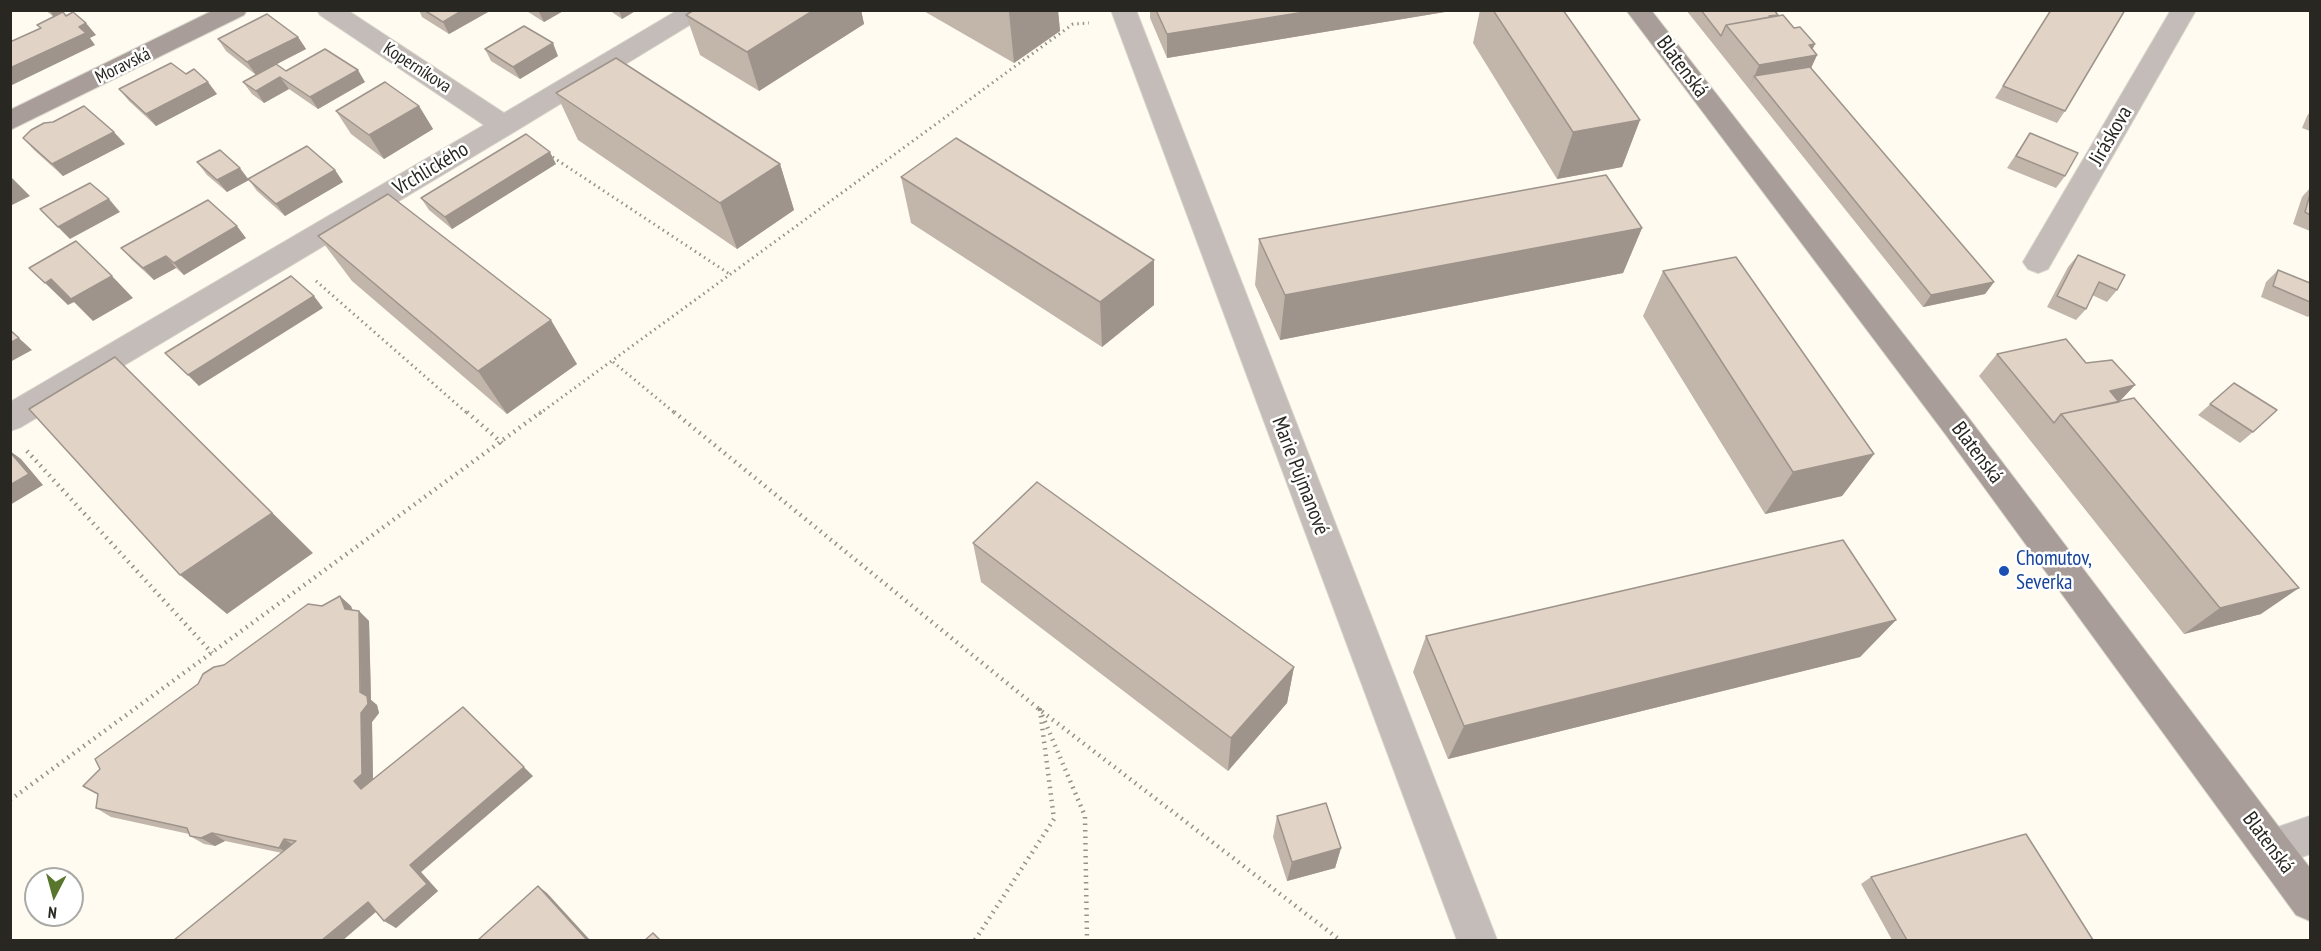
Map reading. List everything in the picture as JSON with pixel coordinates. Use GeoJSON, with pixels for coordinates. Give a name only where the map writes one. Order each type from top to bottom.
{"type":"FeatureCollection","features":[{"type":"Feature","properties":{"kind":"street","name":"Moravská"},"geometry":{"type":"LineString","coordinates":[[10,121],[235,10]]}},
{"type":"Feature","properties":{"kind":"street","name":"Koperníkova"},"geometry":{"type":"LineString","coordinates":[[329,10],[505,126]]}},
{"type":"Feature","properties":{"kind":"street","name":"Vrchlického"},"geometry":{"type":"LineString","coordinates":[[10,418],[697,10]]}},
{"type":"Feature","properties":{"kind":"street","name":"Blatenská"},"geometry":{"type":"LineString","coordinates":[[1638,10],[1957,426],[2310,901]]}},
{"type":"Feature","properties":{"kind":"street","name":"Jiráskova"},"geometry":{"type":"LineString","coordinates":[[2038,262],[2184,10]]}},
{"type":"Feature","properties":{"kind":"street","name":"Marie Pujmanové"},"geometry":{"type":"LineString","coordinates":[[1125,15],[1477,940]]}},
{"type":"Feature","properties":{"kind":"street"},"geometry":{"type":"LineString","coordinates":[[2272,848],[2310,835]]}},
{"type":"Feature","properties":{"kind":"path"},"geometry":{"type":"LineString","coordinates":[[10,800],[1073,24],[1125,15]]}},
{"type":"Feature","properties":{"kind":"path"},"geometry":{"type":"LineString","coordinates":[[505,126],[731,275]]}},
{"type":"Feature","properties":{"kind":"path"},"geometry":{"type":"LineString","coordinates":[[286,255],[502,442]]}},
{"type":"Feature","properties":{"kind":"path"},"geometry":{"type":"LineString","coordinates":[[613,362],[1040,710],[1340,940]]}},
{"type":"Feature","properties":{"kind":"path"},"geometry":{"type":"LineString","coordinates":[[27,450],[212,653]]}},
{"type":"Feature","properties":{"kind":"path"},"geometry":{"type":"LineString","coordinates":[[975,940],[1054,819],[1040,710]]}},
{"type":"Feature","properties":{"kind":"path"},"geometry":{"type":"LineString","coordinates":[[1040,710],[1085,816],[1087,940]]}},
{"type":"Feature","properties":{"kind":"building"},"geometry":{"type":"Polygon","coordinates":[[[424,10],[463,10],[443,22],[424,10]]]}},
{"type":"Feature","properties":{"kind":"building"},"geometry":{"type":"Polygon","coordinates":[[[694,10],[814,10],[747,52],[686,15],[694,10]]]}},
{"type":"Feature","properties":{"kind":"building"},"geometry":{"type":"Polygon","coordinates":[[[1156,10],[1317,10],[1167,34],[1156,10]]]}},
{"type":"Feature","properties":{"kind":"building"},"geometry":{"type":"Polygon","coordinates":[[[1493,10],[1563,10],[1640,120],[1573,132],[1493,10]]]}},
{"type":"Feature","properties":{"kind":"building"},"geometry":{"type":"Polygon","coordinates":[[[1701,10],[1774,10],[1778,15],[1726,25],[1721,36],[1701,10]]]}},
{"type":"Feature","properties":{"kind":"building"},"geometry":{"type":"Polygon","coordinates":[[[2051,10],[2125,10],[2065,111],[2003,86],[2051,10]]]}},
{"type":"Feature","properties":{"kind":"building"},"geometry":{"type":"Polygon","coordinates":[[[63,12],[66,16],[73,12],[86,23],[79,27],[86,33],[10,68],[10,42],[41,28],[37,25],[63,12]]]}},
{"type":"Feature","properties":{"kind":"building"},"geometry":{"type":"Polygon","coordinates":[[[267,14],[298,37],[247,62],[218,39],[267,14]]]}},
{"type":"Feature","properties":{"kind":"building"},"geometry":{"type":"Polygon","coordinates":[[[1783,15],[1794,28],[1800,27],[1815,44],[1809,45],[1817,55],[1759,65],[1726,25],[1783,15]]]}},
{"type":"Feature","properties":{"kind":"building"},"geometry":{"type":"Polygon","coordinates":[[[524,26],[553,43],[513,67],[485,49],[524,26]]]}},
{"type":"Feature","properties":{"kind":"building"},"geometry":{"type":"Polygon","coordinates":[[[325,49],[358,70],[310,97],[280,77],[256,91],[243,82],[276,64],[286,71],[325,49]]]}},
{"type":"Feature","properties":{"kind":"building"},"geometry":{"type":"Polygon","coordinates":[[[616,58],[780,164],[720,203],[556,93],[616,58]]]}},
{"type":"Feature","properties":{"kind":"building"},"geometry":{"type":"Polygon","coordinates":[[[171,63],[186,74],[194,69],[208,82],[146,114],[119,89],[171,63]]]}},
{"type":"Feature","properties":{"kind":"building"},"geometry":{"type":"Polygon","coordinates":[[[1810,67],[1994,282],[1931,295],[1754,76],[1810,67]]]}},
{"type":"Feature","properties":{"kind":"building"},"geometry":{"type":"Polygon","coordinates":[[[385,82],[419,106],[369,135],[336,111],[385,82]]]}},
{"type":"Feature","properties":{"kind":"building"},"geometry":{"type":"Polygon","coordinates":[[[84,106],[114,132],[52,164],[23,138],[31,130],[44,123],[53,122],[84,106]]]}},
{"type":"Feature","properties":{"kind":"building"},"geometry":{"type":"Polygon","coordinates":[[[2030,133],[2078,153],[2065,176],[2016,156],[2030,133]]]}},
{"type":"Feature","properties":{"kind":"building"},"geometry":{"type":"Polygon","coordinates":[[[526,134],[550,152],[445,217],[421,198],[526,134]]]}},
{"type":"Feature","properties":{"kind":"building"},"geometry":{"type":"Polygon","coordinates":[[[956,138],[1154,260],[1100,302],[901,177],[956,138]]]}},
{"type":"Feature","properties":{"kind":"building"},"geometry":{"type":"Polygon","coordinates":[[[307,146],[335,170],[276,204],[248,179],[307,146]]]}},
{"type":"Feature","properties":{"kind":"building"},"geometry":{"type":"Polygon","coordinates":[[[220,150],[240,168],[217,180],[197,162],[220,150]]]}},
{"type":"Feature","properties":{"kind":"building"},"geometry":{"type":"Polygon","coordinates":[[[1606,175],[1642,228],[1285,295],[1259,239],[1606,175]]]}},
{"type":"Feature","properties":{"kind":"building"},"geometry":{"type":"Polygon","coordinates":[[[90,183],[109,199],[58,227],[40,209],[90,183]]]}},
{"type":"Feature","properties":{"kind":"building"},"geometry":{"type":"Polygon","coordinates":[[[388,194],[551,320],[478,371],[318,236],[388,194]]]}},
{"type":"Feature","properties":{"kind":"building"},"geometry":{"type":"Polygon","coordinates":[[[2310,194],[2310,215],[2305,212],[2310,194]]]}},
{"type":"Feature","properties":{"kind":"building"},"geometry":{"type":"Polygon","coordinates":[[[208,200],[237,226],[174,263],[166,256],[143,268],[121,248],[208,200]]]}},
{"type":"Feature","properties":{"kind":"building"},"geometry":{"type":"Polygon","coordinates":[[[76,241],[112,276],[71,299],[51,279],[45,283],[29,268],[76,241]]]}},
{"type":"Feature","properties":{"kind":"building"},"geometry":{"type":"Polygon","coordinates":[[[2078,255],[2125,275],[2117,290],[2099,282],[2086,309],[2057,296],[2078,255]]]}},
{"type":"Feature","properties":{"kind":"building"},"geometry":{"type":"Polygon","coordinates":[[[1736,257],[1874,454],[1793,472],[1663,271],[1736,257]]]}},
{"type":"Feature","properties":{"kind":"building"},"geometry":{"type":"Polygon","coordinates":[[[2278,270],[2310,283],[2310,302],[2273,286],[2278,270]]]}},
{"type":"Feature","properties":{"kind":"building"},"geometry":{"type":"Polygon","coordinates":[[[291,276],[314,296],[188,375],[165,353],[291,276]]]}},
{"type":"Feature","properties":{"kind":"building"},"geometry":{"type":"Polygon","coordinates":[[[10,330],[19,338],[10,343],[10,330]]]}},
{"type":"Feature","properties":{"kind":"building"},"geometry":{"type":"Polygon","coordinates":[[[2066,339],[2086,363],[2112,360],[2135,385],[2110,391],[2119,402],[2061,414],[2054,423],[1997,354],[2066,339]]]}},
{"type":"Feature","properties":{"kind":"building"},"geometry":{"type":"Polygon","coordinates":[[[115,357],[272,513],[180,575],[29,409],[115,357]]]}},
{"type":"Feature","properties":{"kind":"building"},"geometry":{"type":"Polygon","coordinates":[[[2234,383],[2277,410],[2253,432],[2210,404],[2234,383]]]}},
{"type":"Feature","properties":{"kind":"building"},"geometry":{"type":"Polygon","coordinates":[[[2134,398],[2299,588],[2220,608],[2061,414],[2134,398]]]}},
{"type":"Feature","properties":{"kind":"building"},"geometry":{"type":"Polygon","coordinates":[[[10,452],[29,474],[10,485],[10,452]]]}},
{"type":"Feature","properties":{"kind":"building"},"geometry":{"type":"Polygon","coordinates":[[[1037,482],[1294,667],[1231,738],[973,543],[1037,482]]]}},
{"type":"Feature","properties":{"kind":"building"},"geometry":{"type":"Polygon","coordinates":[[[1843,540],[1896,620],[1464,726],[1426,636],[1843,540]]]}},
{"type":"Feature","properties":{"kind":"building"},"geometry":{"type":"Polygon","coordinates":[[[340,596],[345,609],[359,611],[360,692],[367,696],[368,704],[361,713],[362,774],[354,781],[361,789],[463,707],[524,767],[410,865],[427,884],[384,921],[368,902],[322,940],[174,940],[296,841],[284,839],[279,848],[212,833],[201,838],[190,836],[187,828],[96,808],[98,794],[83,786],[100,769],[95,759],[198,684],[203,674],[214,667],[224,665],[308,604],[322,606],[340,596]]]}},
{"type":"Feature","properties":{"kind":"building"},"geometry":{"type":"Polygon","coordinates":[[[1326,803],[1341,848],[1292,862],[1277,816],[1326,803]]]}},
{"type":"Feature","properties":{"kind":"building"},"geometry":{"type":"Polygon","coordinates":[[[2026,834],[2093,940],[1907,940],[1871,877],[2026,834]]]}},
{"type":"Feature","properties":{"kind":"building"},"geometry":{"type":"Polygon","coordinates":[[[538,886],[587,940],[478,940],[538,886]]]}},
{"type":"Feature","properties":{"kind":"building"},"geometry":{"type":"Polygon","coordinates":[[[653,933],[660,940],[645,940],[653,933]]]}},
{"type":"Feature","properties":{"kind":"place","name":"Chomutov, Severka"},"geometry":{"type":"Point","coordinates":[2004,571]}}]}
